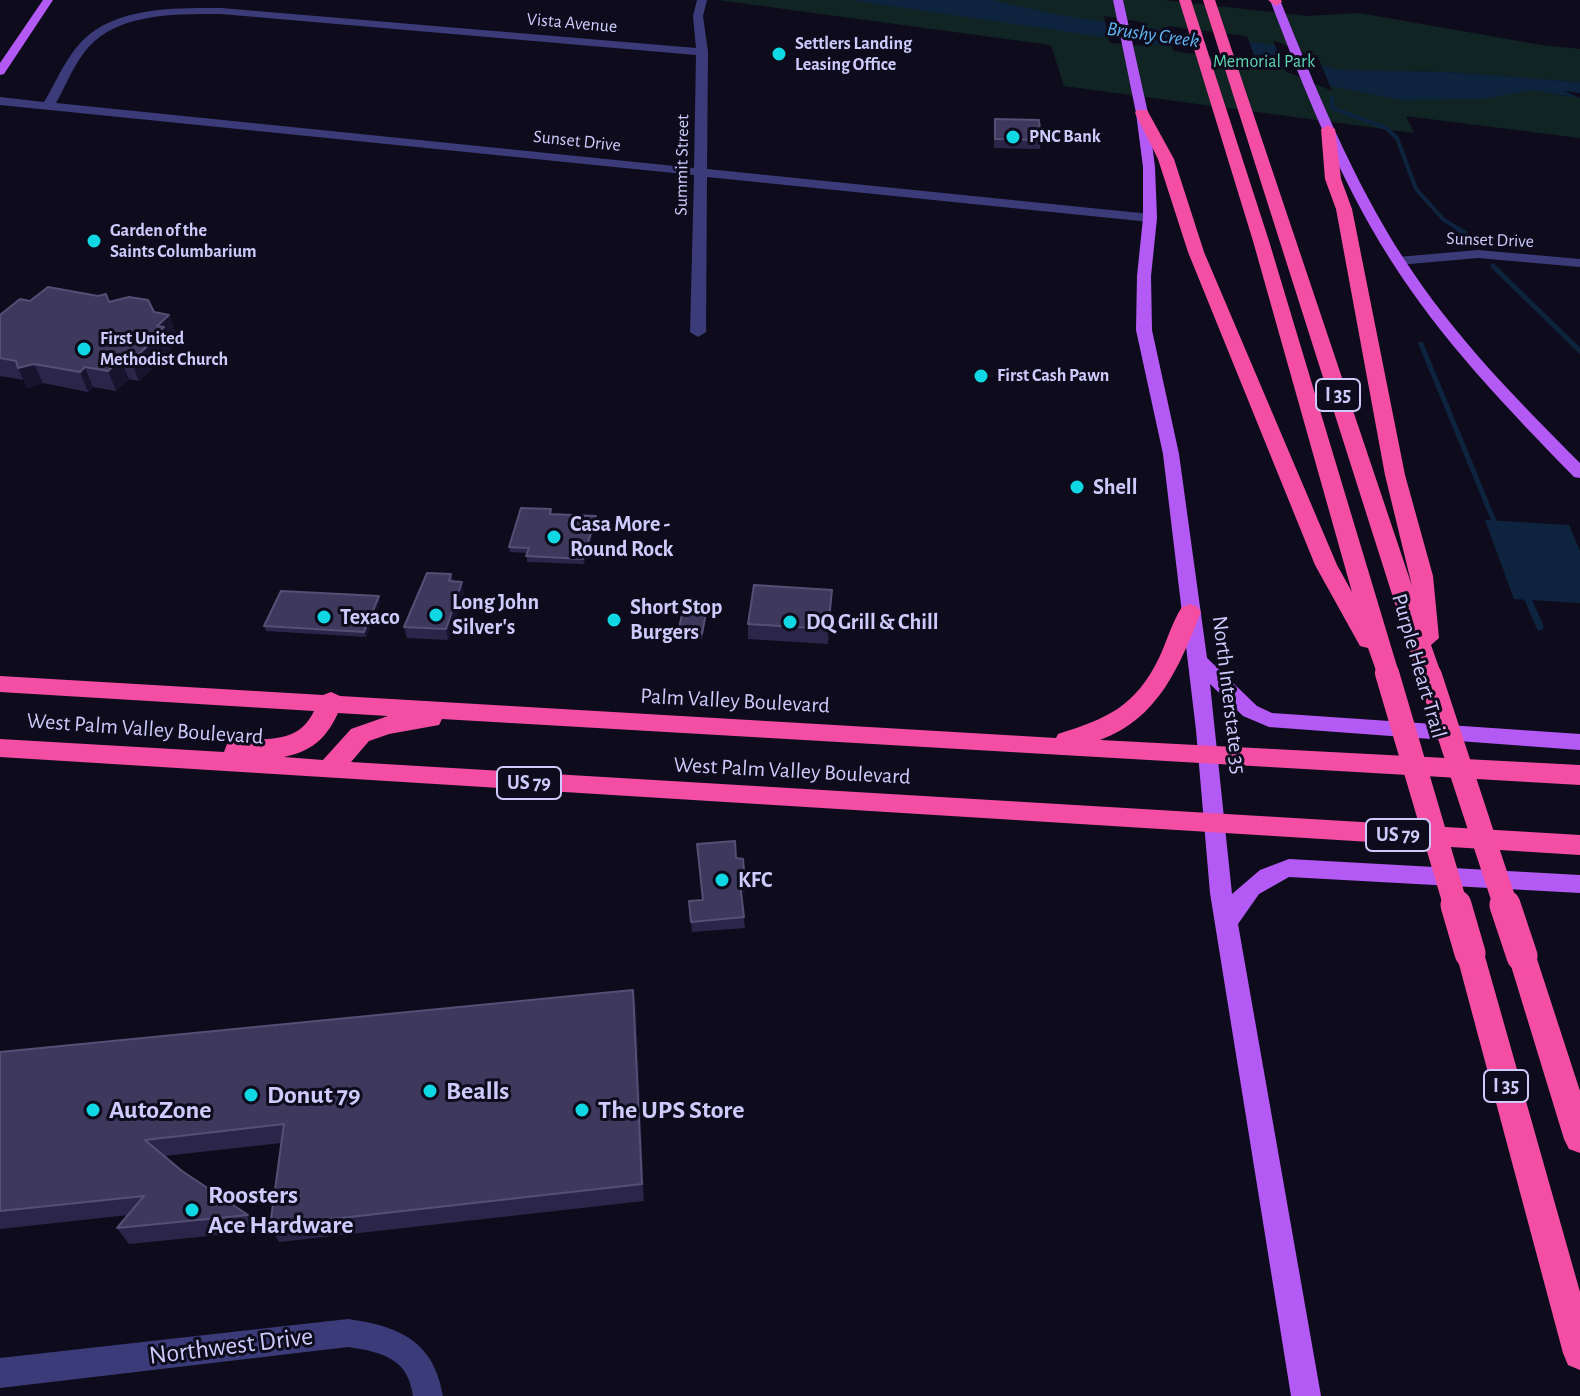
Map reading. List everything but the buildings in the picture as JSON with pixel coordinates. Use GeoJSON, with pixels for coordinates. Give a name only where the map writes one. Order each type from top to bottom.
{"type":"FeatureCollection","features":[{"type":"Feature","properties":{"kind":"highway","name":"Purple Heart Trail"},"geometry":{"type":"LineString","coordinates":[[1185,0],[1261,241],[1470,953],[1580,1353]]}},
{"type":"Feature","properties":{"kind":"highway","name":"Purple Heart Trail"},"geometry":{"type":"LineString","coordinates":[[1209,0],[1580,1139]]}},
{"type":"Feature","properties":{"kind":"highway"},"geometry":{"type":"LineString","coordinates":[[1141,109],[1166,159],[1196,252],[1326,565],[1387,673]]}},
{"type":"Feature","properties":{"kind":"highway"},"geometry":{"type":"LineString","coordinates":[[1327,126],[1333,179],[1347,224],[1395,475],[1422,576],[1430,676]]}},
{"type":"Feature","properties":{"kind":"highway"},"geometry":{"type":"LineString","coordinates":[[1036,746],[1102,731],[1124,721],[1142,707],[1166,671],[1190,612]]}},
{"type":"Feature","properties":{"kind":"highway","name":"West Palm Valley Boulevard"},"geometry":{"type":"LineString","coordinates":[[0,684],[331,701],[610,720]]}},
{"type":"Feature","properties":{"kind":"highway"},"geometry":{"type":"LineString","coordinates":[[178,757],[289,747],[309,741],[320,729],[331,701]]}},
{"type":"Feature","properties":{"kind":"highway"},"geometry":{"type":"LineString","coordinates":[[329,770],[360,735],[386,725],[484,713]]}},
{"type":"Feature","properties":{"kind":"highway","name":"Palm Valley Boulevard"},"geometry":{"type":"LineString","coordinates":[[610,720],[857,734]]}},
{"type":"Feature","properties":{"kind":"highway","name":"West Palm Valley Boulevard"},"geometry":{"type":"LineString","coordinates":[[857,734],[1580,775]]}},
{"type":"Feature","properties":{"kind":"highway","name":"West Palm Valley Boulevard"},"geometry":{"type":"LineString","coordinates":[[0,748],[1580,845]]}},
{"type":"Feature","properties":{"kind":"main road"},"geometry":{"type":"LineString","coordinates":[[0,72],[48,0]]}},
{"type":"Feature","properties":{"kind":"main road","name":"North Interstate 35"},"geometry":{"type":"LineString","coordinates":[[1118,0],[1141,109],[1149,167],[1150,218],[1144,276],[1144,330],[1171,454],[1198,661],[1226,923],[1306,1396]]}},
{"type":"Feature","properties":{"kind":"main road"},"geometry":{"type":"LineString","coordinates":[[1275,1],[1327,126],[1366,206],[1398,261],[1491,380],[1580,473]]}},
{"type":"Feature","properties":{"kind":"main road"},"geometry":{"type":"LineString","coordinates":[[1198,661],[1250,711],[1269,720],[1580,742]]}},
{"type":"Feature","properties":{"kind":"main road"},"geometry":{"type":"LineString","coordinates":[[1226,923],[1253,884],[1269,874],[1289,868],[1580,884]]}},
{"type":"Feature","properties":{"kind":"street","name":"Summit Street"},"geometry":{"type":"LineString","coordinates":[[698,332],[702,52],[698,16],[702,0]]}},
{"type":"Feature","properties":{"kind":"street","name":"Vista Avenue"},"geometry":{"type":"LineString","coordinates":[[49,104],[80,50],[95,34],[140,17],[177,12],[236,12],[702,52]]}},
{"type":"Feature","properties":{"kind":"street","name":"Sunset Drive"},"geometry":{"type":"LineString","coordinates":[[0,101],[1150,218]]}},
{"type":"Feature","properties":{"kind":"street","name":"Sunset Drive"},"geometry":{"type":"LineString","coordinates":[[1398,261],[1478,254],[1580,263]]}},
{"type":"Feature","properties":{"kind":"street","name":"Northwest Drive"},"geometry":{"type":"LineString","coordinates":[[0,1373],[348,1333],[377,1336],[401,1346],[419,1365],[428,1396]]}},
{"type":"Feature","properties":{"kind":"green space","name":"Memorial Park"},"geometry":{"type":"Polygon","coordinates":[[[718,0],[1163,0],[1307,16],[1359,13],[1580,49],[1580,82],[1448,72],[1341,70],[1324,66],[1400,100],[1533,90],[1580,98],[1580,138],[1406,116],[1414,133],[1064,86],[1051,45],[718,0]]]}},
{"type":"Feature","properties":{"kind":"water","name":"Brushy Creek"},"geometry":{"type":"Polygon","coordinates":[[[850,0],[991,0],[1059,15],[1280,46],[1324,66],[1341,70],[1448,72],[1580,82],[1580,93],[1564,91],[1580,98],[1532,90],[1483,99],[1400,100],[1331,86],[1273,62],[850,0]]]}},
{"type":"Feature","properties":{"kind":"water"},"geometry":{"type":"Polygon","coordinates":[[[1485,520],[1569,525],[1580,551],[1580,603],[1514,599],[1485,520]]]}},
{"type":"Feature","properties":{"kind":"pier"},"geometry":{"type":"Polygon","coordinates":[[[1104,16],[1142,22],[1147,46],[1110,43],[1104,16]]]}},
{"type":"Feature","properties":{"kind":"pier"},"geometry":{"type":"Polygon","coordinates":[[[1167,26],[1247,36],[1257,63],[1173,51],[1167,26]]]}},
{"type":"Feature","properties":{"kind":"pier"},"geometry":{"type":"Polygon","coordinates":[[[1273,40],[1319,59],[1332,91],[1285,71],[1273,40]]]}},
{"type":"Feature","properties":{"kind":"waterway"},"geometry":{"type":"LineString","coordinates":[[1332,97],[1332,108],[1386,128],[1397,138],[1416,189],[1444,220],[1462,231]]}},
{"type":"Feature","properties":{"kind":"waterway"},"geometry":{"type":"LineString","coordinates":[[1458,229],[1465,233]]}},
{"type":"Feature","properties":{"kind":"waterway"},"geometry":{"type":"LineString","coordinates":[[1493,266],[1580,351]]}},
{"type":"Feature","properties":{"kind":"waterway"},"geometry":{"type":"LineString","coordinates":[[1421,344],[1496,526]]}},
{"type":"Feature","properties":{"kind":"waterway"},"geometry":{"type":"LineString","coordinates":[[1525,592],[1540,627]]}},
{"type":"Feature","properties":{"kind":"place","name":"Settlers Landing Leasing Office"},"geometry":{"type":"Point","coordinates":[779,54]}},
{"type":"Feature","properties":{"kind":"place","name":"PNC Bank"},"geometry":{"type":"Point","coordinates":[1013,137]}},
{"type":"Feature","properties":{"kind":"place","name":"Garden of the Saints Columbarium"},"geometry":{"type":"Point","coordinates":[94,241]}},
{"type":"Feature","properties":{"kind":"place","name":"First United Methodist Church"},"geometry":{"type":"Point","coordinates":[84,349]}},
{"type":"Feature","properties":{"kind":"place","name":"First Cash Pawn"},"geometry":{"type":"Point","coordinates":[981,376]}},
{"type":"Feature","properties":{"kind":"place","name":"Shell"},"geometry":{"type":"Point","coordinates":[1077,487]}},
{"type":"Feature","properties":{"kind":"place","name":"Casa More - Round Rock"},"geometry":{"type":"Point","coordinates":[554,537]}},
{"type":"Feature","properties":{"kind":"place","name":"Long John Silver's"},"geometry":{"type":"Point","coordinates":[436,615]}},
{"type":"Feature","properties":{"kind":"place","name":"Texaco"},"geometry":{"type":"Point","coordinates":[324,617]}},
{"type":"Feature","properties":{"kind":"place","name":"Short Stop Burgers"},"geometry":{"type":"Point","coordinates":[614,620]}},
{"type":"Feature","properties":{"kind":"place","name":"DQ Grill & Chill"},"geometry":{"type":"Point","coordinates":[790,622]}},
{"type":"Feature","properties":{"kind":"place","name":"KFC"},"geometry":{"type":"Point","coordinates":[722,880]}},
{"type":"Feature","properties":{"kind":"place","name":"Bealls"},"geometry":{"type":"Point","coordinates":[430,1091]}},
{"type":"Feature","properties":{"kind":"place","name":"Donut 79"},"geometry":{"type":"Point","coordinates":[251,1095]}},
{"type":"Feature","properties":{"kind":"place","name":"AutoZone"},"geometry":{"type":"Point","coordinates":[93,1110]}},
{"type":"Feature","properties":{"kind":"place","name":"The UPS Store"},"geometry":{"type":"Point","coordinates":[582,1110]}},
{"type":"Feature","properties":{"kind":"place","name":"Roosters Ace Hardware"},"geometry":{"type":"Point","coordinates":[192,1210]}}]}
